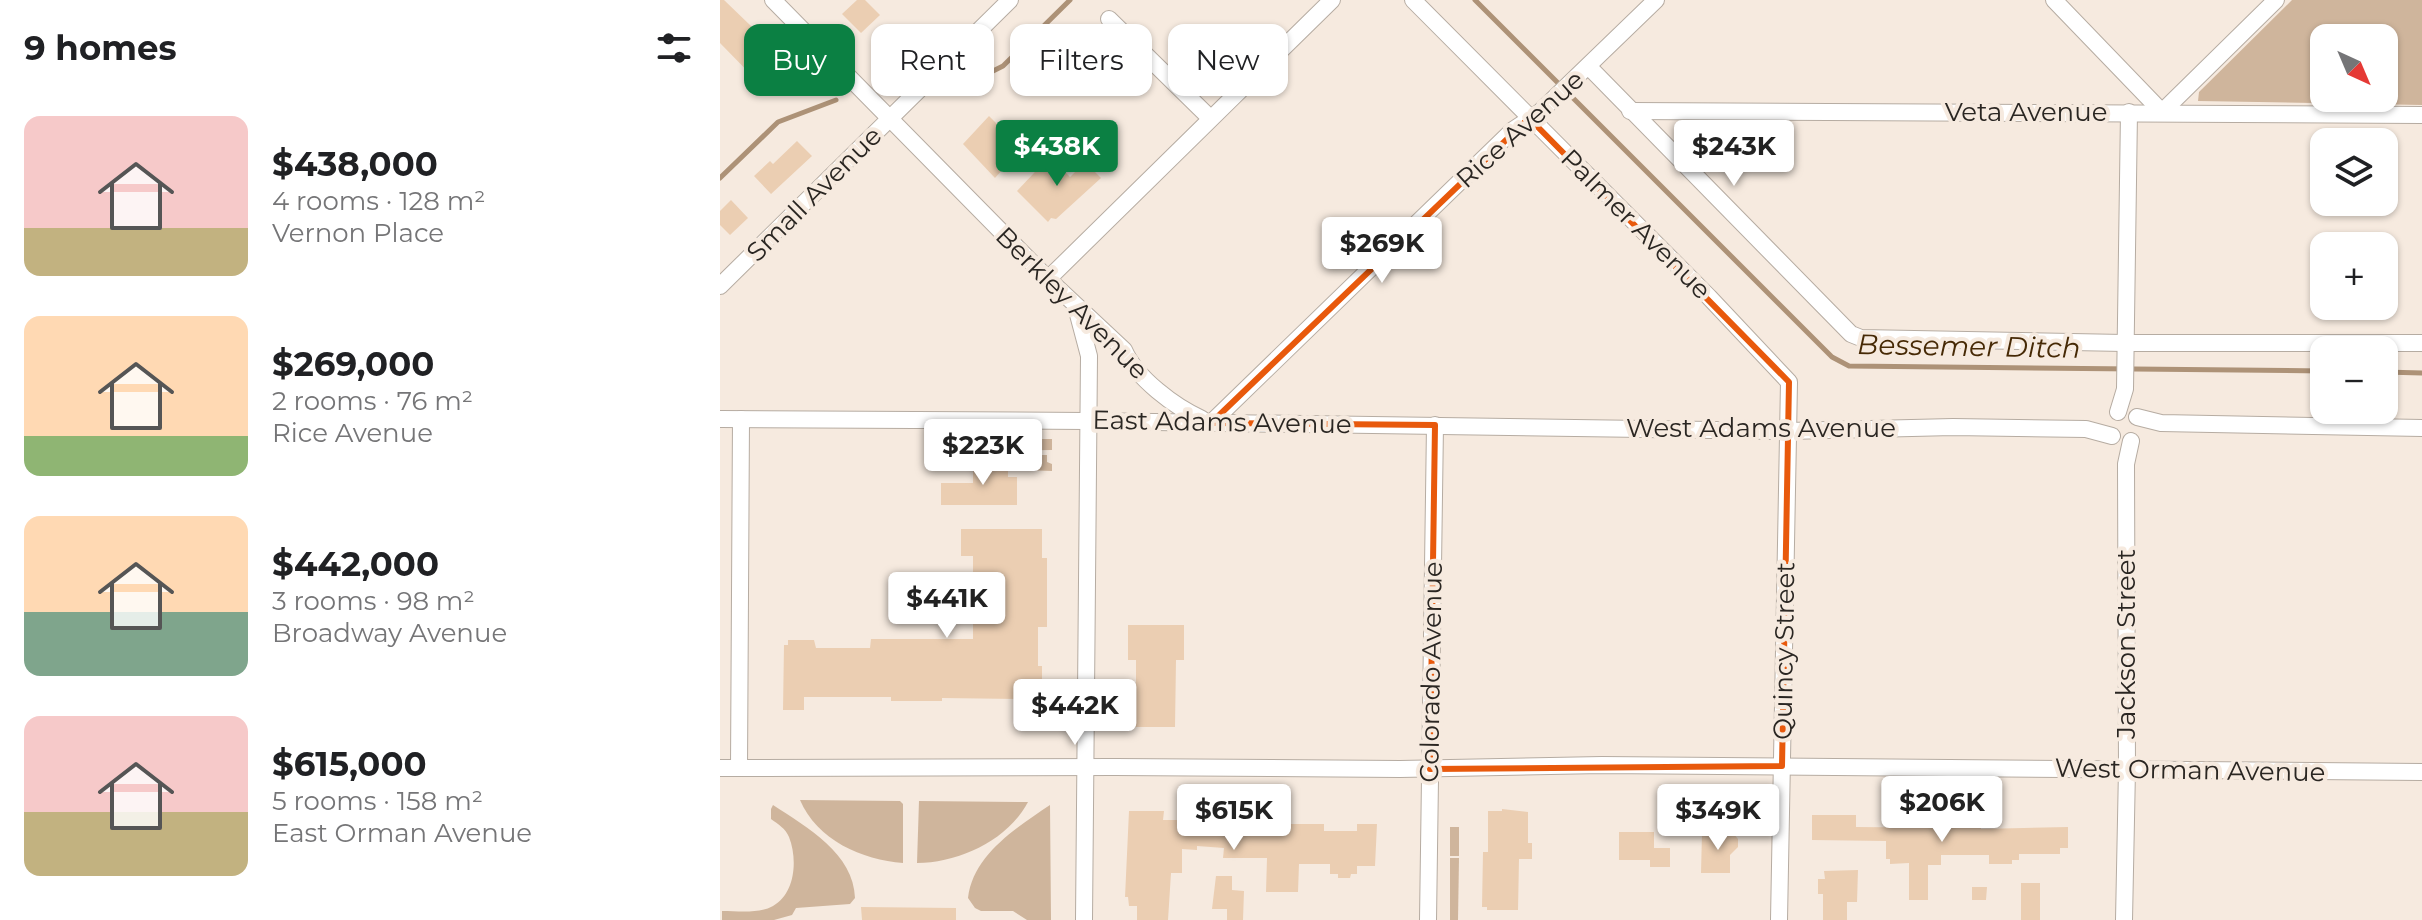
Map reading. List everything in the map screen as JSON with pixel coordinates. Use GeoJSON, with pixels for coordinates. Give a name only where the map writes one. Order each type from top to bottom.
{"type":"FeatureCollection","features":[{"type":"Feature","properties":{"kind":"street","name":"Berkley Avenue"},"geometry":{"type":"LineString","coordinates":[[773,0],[1076,307],[1124,350],[1128,359],[1175,406],[1211,423]]}},
{"type":"Feature","properties":{"kind":"street","name":"Small Avenue"},"geometry":{"type":"LineString","coordinates":[[720,286],[1010,0]]}},
{"type":"Feature","properties":{"kind":"street"},"geometry":{"type":"LineString","coordinates":[[1048,279],[1332,0]]}},
{"type":"Feature","properties":{"kind":"street","name":"Palmer Avenue"},"geometry":{"type":"LineString","coordinates":[[1413,0],[1709,297],[1789,382],[1788,431]]}},
{"type":"Feature","properties":{"kind":"street","name":"Rice Avenue"},"geometry":{"type":"LineString","coordinates":[[1211,423],[1513,130],[1540,112],[1656,0]]}},
{"type":"Feature","properties":{"kind":"street"},"geometry":{"type":"LineString","coordinates":[[2054,0],[2162,112],[2276,0]]}},
{"type":"Feature","properties":{"kind":"street"},"geometry":{"type":"LineString","coordinates":[[1109,19],[1210,118]]}},
{"type":"Feature","properties":{"kind":"street"},"geometry":{"type":"LineString","coordinates":[[1589,67],[1851,334],[1861,338],[2124,350],[2422,343]]}},
{"type":"Feature","properties":{"kind":"street","name":"Veta Avenue"},"geometry":{"type":"LineString","coordinates":[[1630,111],[2422,115]]}},
{"type":"Feature","properties":{"kind":"street","name":"Jackson Street"},"geometry":{"type":"LineString","coordinates":[[2124,920],[2127,769],[2124,350],[2129,112]]}},
{"type":"Feature","properties":{"kind":"street"},"geometry":{"type":"LineString","coordinates":[[1076,307],[1089,356],[1084,920]]}},
{"type":"Feature","properties":{"kind":"street","name":"East Adams Avenue"},"geometry":{"type":"LineString","coordinates":[[720,419],[1435,425]]}},
{"type":"Feature","properties":{"kind":"street"},"geometry":{"type":"LineString","coordinates":[[739,768],[741,419]]}},
{"type":"Feature","properties":{"kind":"street","name":"West Adams Avenue"},"geometry":{"type":"LineString","coordinates":[[1435,425],[1788,431],[1953,427],[2086,429],[2161,423],[2422,428]]}},
{"type":"Feature","properties":{"kind":"street","name":"Colorado Avenue"},"geometry":{"type":"LineString","coordinates":[[1428,920],[1435,425]]}},
{"type":"Feature","properties":{"kind":"street","name":"Quincy Street"},"geometry":{"type":"LineString","coordinates":[[1779,920],[1788,431]]}},
{"type":"Feature","properties":{"kind":"street","name":"West Orman Avenue"},"geometry":{"type":"LineString","coordinates":[[720,768],[1430,769],[1602,765],[2422,772]]}},
{"type":"Feature","properties":{"kind":"highlighted area"},"geometry":{"type":"Polygon","coordinates":[[[1529,118],[1789,382],[1782,766],[1430,769],[1435,425],[1211,423],[1529,118]]]}},
{"type":"Feature","properties":{"kind":"shaded area"},"geometry":{"type":"Polygon","coordinates":[[[2292,0],[2422,0],[2422,105],[2398,105],[2398,24],[2310,24],[2310,103],[2198,101],[2199,92],[2292,0]]]}},
{"type":"Feature","properties":{"kind":"shaded area"},"geometry":{"type":"Polygon","coordinates":[[[972,439],[1052,439],[1052,450],[972,451],[972,439]]]}},
{"type":"Feature","properties":{"kind":"shaded area"},"geometry":{"type":"Polygon","coordinates":[[[1022,455],[1047,455],[1052,471],[1023,470],[1022,455]]]}},
{"type":"Feature","properties":{"kind":"shaded area"},"geometry":{"type":"Polygon","coordinates":[[[800,800],[900,801],[903,804],[903,863],[872,858],[842,845],[818,826],[800,800]]]}},
{"type":"Feature","properties":{"kind":"shaded area"},"geometry":{"type":"Polygon","coordinates":[[[919,801],[1028,802],[1008,828],[981,847],[949,859],[917,863],[919,801]]]}},
{"type":"Feature","properties":{"kind":"shaded area"},"geometry":{"type":"Polygon","coordinates":[[[773,805],[814,832],[838,855],[853,882],[855,898],[850,904],[796,908],[792,915],[774,920],[722,920],[722,911],[755,911],[773,906],[790,885],[794,866],[792,846],[786,832],[771,819],[773,805]]]}},
{"type":"Feature","properties":{"kind":"shaded area"},"geometry":{"type":"Polygon","coordinates":[[[1050,805],[1051,920],[1027,920],[1013,911],[981,911],[975,908],[968,898],[978,869],[987,856],[1010,833],[1050,805]]]}},
{"type":"Feature","properties":{"kind":"shaded area"},"geometry":{"type":"Polygon","coordinates":[[[1450,827],[1459,827],[1459,856],[1450,856],[1450,827]]]}},
{"type":"Feature","properties":{"kind":"shaded area"},"geometry":{"type":"Polygon","coordinates":[[[1450,858],[1459,858],[1458,920],[1450,920],[1450,858]]]}},
{"type":"Feature","properties":{"kind":"building"},"geometry":{"type":"Polygon","coordinates":[[[720,0],[724,0],[749,24],[744,24],[744,67],[720,43],[720,0]]]}},
{"type":"Feature","properties":{"kind":"building"},"geometry":{"type":"Polygon","coordinates":[[[857,0],[865,0],[880,15],[861,33],[842,14],[857,0]]]}},
{"type":"Feature","properties":{"kind":"building"},"geometry":{"type":"Polygon","coordinates":[[[989,116],[1005,132],[1002,135],[1019,151],[995,178],[963,144],[989,116]]]}},
{"type":"Feature","properties":{"kind":"building"},"geometry":{"type":"Polygon","coordinates":[[[797,141],[812,156],[771,194],[754,176],[770,161],[773,164],[797,141]]]}},
{"type":"Feature","properties":{"kind":"building"},"geometry":{"type":"Polygon","coordinates":[[[1050,156],[1070,177],[1085,162],[1101,178],[1056,219],[1051,218],[1048,222],[1017,191],[1050,156]]]}},
{"type":"Feature","properties":{"kind":"building"},"geometry":{"type":"Polygon","coordinates":[[[731,200],[748,218],[730,235],[720,225],[720,211],[731,200]]]}},
{"type":"Feature","properties":{"kind":"building"},"geometry":{"type":"Polygon","coordinates":[[[973,460],[1008,460],[1008,477],[1017,477],[1017,505],[941,505],[941,483],[973,483],[973,460]]]}},
{"type":"Feature","properties":{"kind":"building"},"geometry":{"type":"Polygon","coordinates":[[[961,529],[1042,529],[1042,558],[1047,558],[1047,627],[1038,627],[1038,666],[1042,666],[1042,683],[1039,683],[1038,712],[1017,712],[1018,699],[891,701],[891,697],[804,697],[804,710],[783,710],[784,645],[788,645],[788,640],[814,640],[816,648],[870,648],[871,639],[973,639],[973,556],[961,556],[961,529]]]}},
{"type":"Feature","properties":{"kind":"building"},"geometry":{"type":"Polygon","coordinates":[[[1128,625],[1184,625],[1184,660],[1176,660],[1175,727],[1126,727],[1126,709],[1136,709],[1136,660],[1128,660],[1128,625]]]}},
{"type":"Feature","properties":{"kind":"building"},"geometry":{"type":"Polygon","coordinates":[[[1129,811],[1164,811],[1163,820],[1189,820],[1192,814],[1248,815],[1248,819],[1276,820],[1276,824],[1324,824],[1324,831],[1357,831],[1357,824],[1377,824],[1375,866],[1357,866],[1357,874],[1351,874],[1350,878],[1338,878],[1338,874],[1330,874],[1330,864],[1299,864],[1298,892],[1266,892],[1267,858],[1223,858],[1224,848],[1197,846],[1197,850],[1182,849],[1182,873],[1171,873],[1168,920],[1137,920],[1137,906],[1129,906],[1128,897],[1125,897],[1129,811]]]}},
{"type":"Feature","properties":{"kind":"building"},"geometry":{"type":"Polygon","coordinates":[[[1488,811],[1528,812],[1528,843],[1532,843],[1532,859],[1519,859],[1518,910],[1487,910],[1487,907],[1482,907],[1483,852],[1488,852],[1488,811]]]}},
{"type":"Feature","properties":{"kind":"building"},"geometry":{"type":"Polygon","coordinates":[[[1812,815],[1856,815],[1856,827],[1956,828],[1956,822],[1981,822],[1981,829],[2068,827],[2068,848],[2060,848],[2060,854],[2019,854],[2019,860],[2012,860],[2012,864],[1989,864],[1989,855],[1941,855],[1941,865],[1928,865],[1928,900],[1909,900],[1909,863],[1890,864],[1890,859],[1886,859],[1886,841],[1812,840],[1812,815]]]}},
{"type":"Feature","properties":{"kind":"building"},"geometry":{"type":"Polygon","coordinates":[[[1619,832],[1654,832],[1654,848],[1670,848],[1670,867],[1650,867],[1650,860],[1619,860],[1619,832]]]}},
{"type":"Feature","properties":{"kind":"building"},"geometry":{"type":"Polygon","coordinates":[[[1702,833],[1733,833],[1738,839],[1738,847],[1730,855],[1730,873],[1701,873],[1702,833]]]}},
{"type":"Feature","properties":{"kind":"building"},"geometry":{"type":"Polygon","coordinates":[[[1858,870],[1857,902],[1847,902],[1847,920],[1823,920],[1823,894],[1818,894],[1818,879],[1825,879],[1824,871],[1858,870]]]}},
{"type":"Feature","properties":{"kind":"building"},"geometry":{"type":"Polygon","coordinates":[[[1216,876],[1232,876],[1232,890],[1244,891],[1243,920],[1227,920],[1227,909],[1212,909],[1216,876]]]}},
{"type":"Feature","properties":{"kind":"building"},"geometry":{"type":"Polygon","coordinates":[[[2021,883],[2040,883],[2040,920],[2021,920],[2021,883]]]}},
{"type":"Feature","properties":{"kind":"building"},"geometry":{"type":"Polygon","coordinates":[[[1972,887],[1987,887],[1986,900],[1972,900],[1972,887]]]}},
{"type":"Feature","properties":{"kind":"building"},"geometry":{"type":"Polygon","coordinates":[[[861,907],[956,908],[956,920],[862,920],[861,907]]]}},
{"type":"Feature","properties":{"kind":"waterway","name":"Bessemer Ditch"},"geometry":{"type":"LineString","coordinates":[[994,70],[1003,66],[1070,0]]}},
{"type":"Feature","properties":{"kind":"waterway","name":"Bessemer Ditch"},"geometry":{"type":"LineString","coordinates":[[1475,0],[1832,357],[1849,366],[2310,371]]}},
{"type":"Feature","properties":{"kind":"waterway","name":"Bessemer Ditch"},"geometry":{"type":"LineString","coordinates":[[720,178],[778,122],[836,100]]}},
{"type":"Feature","properties":{"kind":"waterway","name":"Bessemer Ditch"},"geometry":{"type":"LineString","coordinates":[[2398,372],[2422,373]]}}]}
